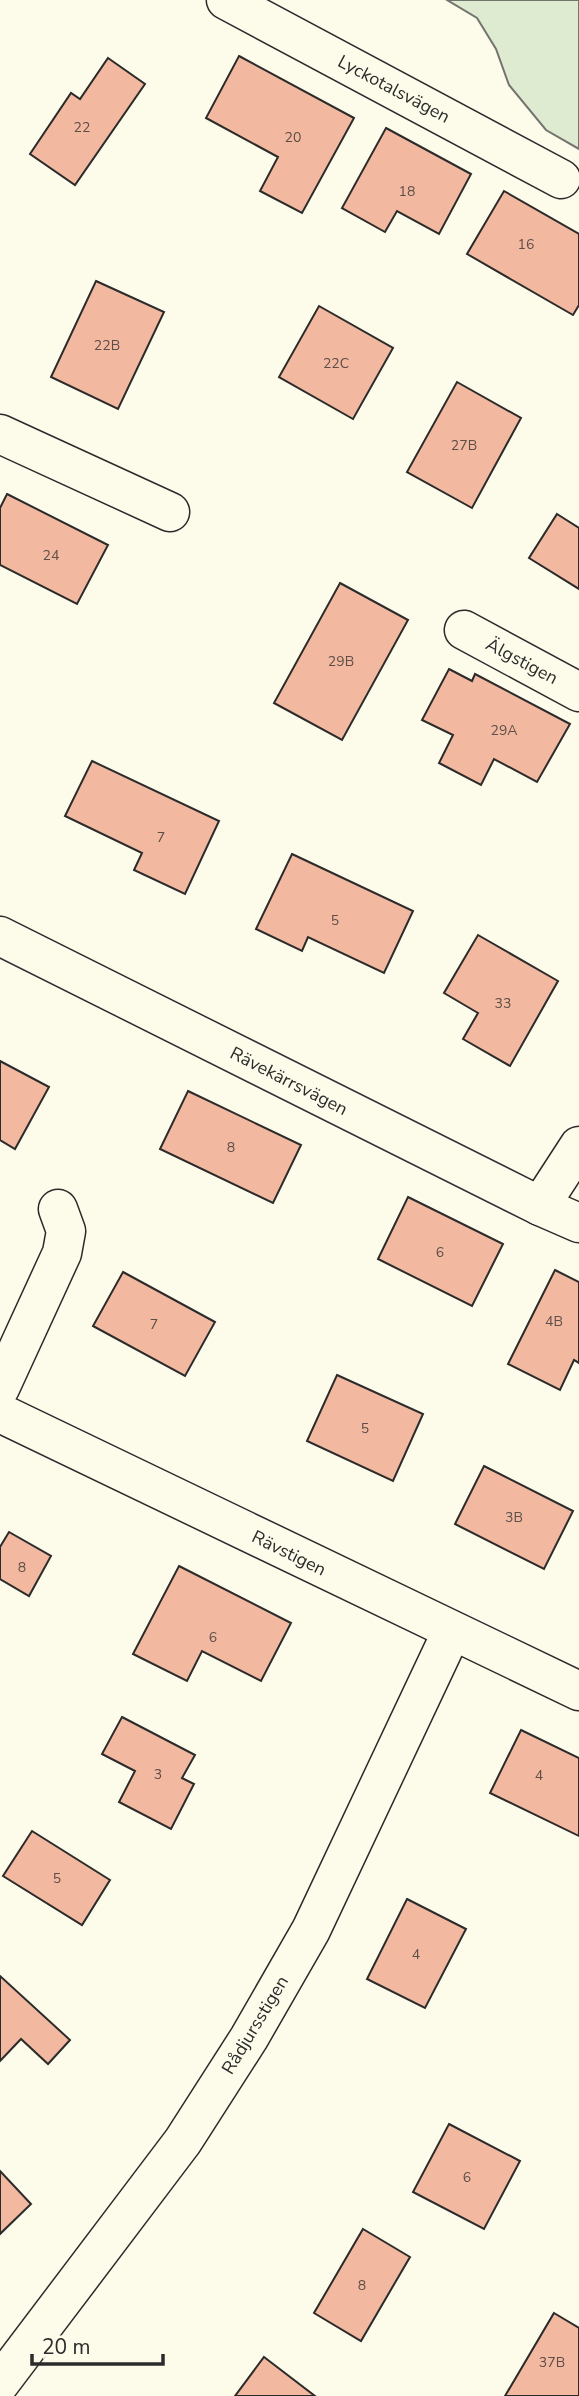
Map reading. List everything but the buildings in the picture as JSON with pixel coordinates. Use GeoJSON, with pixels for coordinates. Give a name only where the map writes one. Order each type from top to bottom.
{"type":"FeatureCollection","features":[{"type":"Feature","properties":{"kind":"street","name":"Lyckotalsvägen"},"geometry":{"type":"LineString","coordinates":[[226,0],[561,179]]}},
{"type":"Feature","properties":{"kind":"street"},"geometry":{"type":"LineString","coordinates":[[0,433],[170,512]]}},
{"type":"Feature","properties":{"kind":"street","name":"Älgstigen"},"geometry":{"type":"LineString","coordinates":[[464,630],[579,692]]}},
{"type":"Feature","properties":{"kind":"street","name":"Rävekärrsvägen"},"geometry":{"type":"LineString","coordinates":[[0,936],[579,1223]]}},
{"type":"Feature","properties":{"kind":"street"},"geometry":{"type":"LineString","coordinates":[[540,1206],[579,1146]]}},
{"type":"Feature","properties":{"kind":"street"},"geometry":{"type":"LineString","coordinates":[[0,1388],[62,1253],[66,1231],[58,1209]]}},
{"type":"Feature","properties":{"kind":"street","name":"Rävstigen"},"geometry":{"type":"LineString","coordinates":[[0,1413],[579,1691]]}},
{"type":"Feature","properties":{"kind":"street","name":"Rådjursstigen"},"geometry":{"type":"LineString","coordinates":[[0,2383],[183,2141],[249,2038],[311,1930],[452,1631]]}},
{"type":"Feature","properties":{"kind":"green space"},"geometry":{"type":"Polygon","coordinates":[[[447,0],[579,0],[579,149],[546,130],[509,85],[496,49],[477,18],[447,0]]]}}]}
